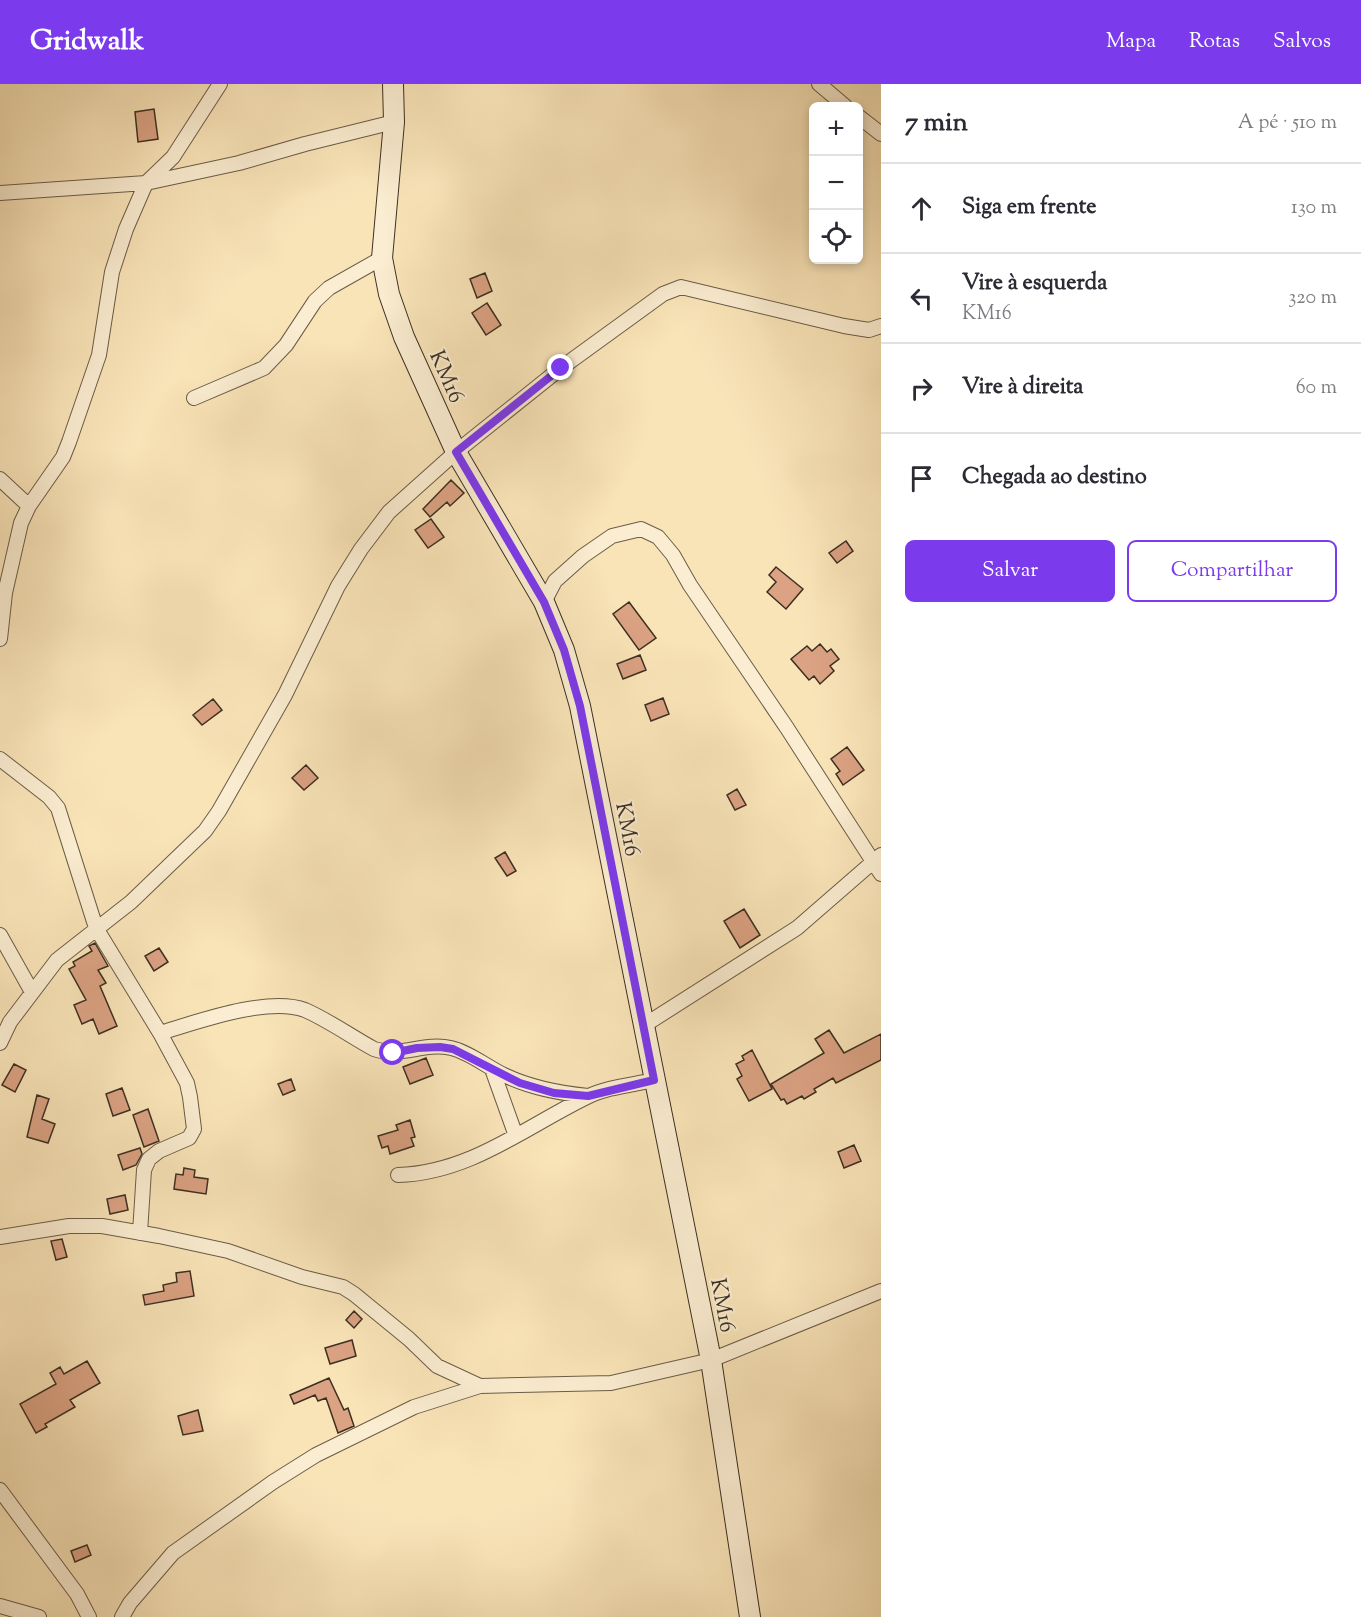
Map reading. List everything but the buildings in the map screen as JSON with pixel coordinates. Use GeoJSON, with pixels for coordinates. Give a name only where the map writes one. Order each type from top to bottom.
{"type":"FeatureCollection","features":[{"type":"Feature","properties":{"kind":"street"},"geometry":{"type":"LineString","coordinates":[[0,639],[5,593],[21,523],[29,506],[63,457],[69,442],[99,354],[112,272],[118,251],[146,183],[173,157],[220,84]]}},
{"type":"Feature","properties":{"kind":"street","name":"KM16"},"geometry":{"type":"LineString","coordinates":[[393,84],[394,122],[382,258],[389,294],[404,337],[456,452],[544,602],[564,650],[580,706],[711,1360],[750,1617]]}},
{"type":"Feature","properties":{"kind":"street"},"geometry":{"type":"LineString","coordinates":[[819,84],[840,102]]}},
{"type":"Feature","properties":{"kind":"street"},"geometry":{"type":"LineString","coordinates":[[863,121],[881,134]]}},
{"type":"Feature","properties":{"kind":"street"},"geometry":{"type":"LineString","coordinates":[[0,193],[146,183],[239,163],[394,122]]}},
{"type":"Feature","properties":{"kind":"street"},"geometry":{"type":"LineString","coordinates":[[194,398],[264,368],[286,345],[315,301],[329,288],[382,258]]}},
{"type":"Feature","properties":{"kind":"street"},"geometry":{"type":"LineString","coordinates":[[0,1043],[5,1021],[57,960],[131,902],[205,831],[219,811],[285,695],[338,586],[361,549],[389,512],[456,452],[561,368],[663,294],[681,286],[844,326],[869,330],[881,326]]}},
{"type":"Feature","properties":{"kind":"street"},"geometry":{"type":"LineString","coordinates":[[0,479],[29,506]]}},
{"type":"Feature","properties":{"kind":"street"},"geometry":{"type":"LineString","coordinates":[[544,602],[555,582],[583,556],[612,536],[641,529],[658,537],[673,555],[690,585],[878,864],[797,928],[643,1026]]}},
{"type":"Feature","properties":{"kind":"street"},"geometry":{"type":"LineString","coordinates":[[0,759],[49,797],[58,808],[96,928],[160,1033],[187,1083],[194,1129],[189,1138],[159,1151],[149,1159],[144,1170],[140,1233]]}},
{"type":"Feature","properties":{"kind":"street"},"geometry":{"type":"LineString","coordinates":[[0,935],[32,992]]}},
{"type":"Feature","properties":{"kind":"street"},"geometry":{"type":"LineString","coordinates":[[160,1033],[234,1012],[276,1006],[290,1007],[305,1010],[384,1053],[417,1048],[453,1049],[520,1083],[554,1093],[588,1096]]}},
{"type":"Feature","properties":{"kind":"street"},"geometry":{"type":"LineString","coordinates":[[492,1069],[516,1136]]}},
{"type":"Feature","properties":{"kind":"street"},"geometry":{"type":"LineString","coordinates":[[398,1175],[421,1174],[455,1165],[484,1154],[588,1096],[654,1080]]}},
{"type":"Feature","properties":{"kind":"street"},"geometry":{"type":"LineString","coordinates":[[0,1237],[69,1226],[102,1226],[228,1251],[302,1277],[343,1287],[409,1339],[437,1366],[480,1386]]}},
{"type":"Feature","properties":{"kind":"street"},"geometry":{"type":"LineString","coordinates":[[122,1617],[130,1603],[173,1553],[273,1482],[316,1455],[414,1407],[480,1386],[611,1383],[711,1360],[881,1291]]}},
{"type":"Feature","properties":{"kind":"street"},"geometry":{"type":"LineString","coordinates":[[0,1490],[77,1594],[89,1617]]}},
{"type":"Feature","properties":{"kind":"street"},"geometry":{"type":"LineString","coordinates":[[0,1606],[39,1617]]}},
{"type":"Feature","properties":{"kind":"route"},"geometry":{"type":"LineString","coordinates":[[393,1053],[417,1048],[453,1049],[520,1083],[554,1093],[588,1096],[654,1080],[580,706],[564,650],[544,602],[456,452],[561,368]]}}]}
